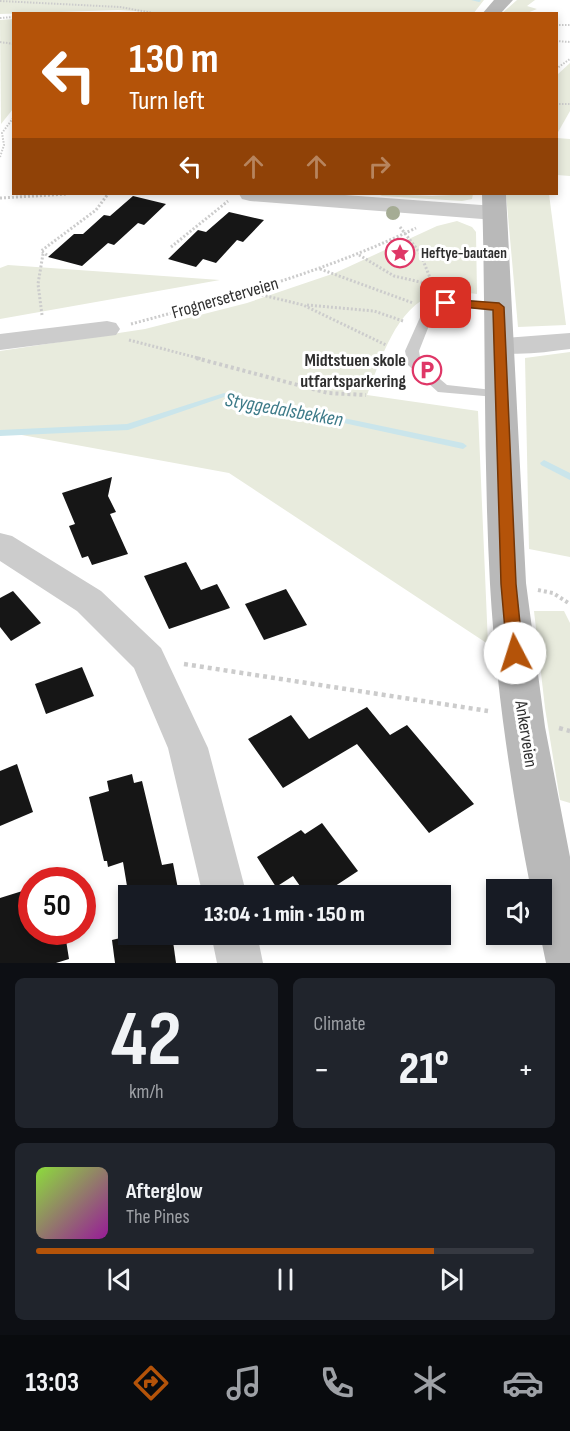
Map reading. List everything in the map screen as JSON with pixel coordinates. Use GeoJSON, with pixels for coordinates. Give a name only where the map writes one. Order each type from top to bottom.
{"type":"FeatureCollection","features":[{"type":"Feature","properties":{"kind":"main road"},"geometry":{"type":"LineString","coordinates":[[492,12],[504,0]]}},
{"type":"Feature","properties":{"kind":"main road","name":"Ankerveien"},"geometry":{"type":"LineString","coordinates":[[494,203],[508,584],[523,717],[570,963]]}},
{"type":"Feature","properties":{"kind":"street"},"geometry":{"type":"LineString","coordinates":[[241,196],[360,197],[430,208],[494,203]]}},
{"type":"Feature","properties":{"kind":"street"},"geometry":{"type":"LineString","coordinates":[[0,342],[107,329]]}},
{"type":"Feature","properties":{"kind":"street"},"geometry":{"type":"LineString","coordinates":[[500,345],[526,346],[570,341]]}},
{"type":"Feature","properties":{"kind":"street"},"geometry":{"type":"LineString","coordinates":[[0,545],[89,601],[148,658],[188,748],[222,885]]}},
{"type":"Feature","properties":{"kind":"street"},"geometry":{"type":"LineString","coordinates":[[236,945],[240,963]]}},
{"type":"Feature","properties":{"kind":"lane"},"geometry":{"type":"LineString","coordinates":[[499,307],[446,303],[438,306],[426,316],[412,351],[415,365],[443,389],[502,395]]}},
{"type":"Feature","properties":{"kind":"path"},"geometry":{"type":"LineString","coordinates":[[0,1],[120,7],[148,12]]}},
{"type":"Feature","properties":{"kind":"path"},"geometry":{"type":"LineString","coordinates":[[0,157],[4,145],[2,133],[12,120]]}},
{"type":"Feature","properties":{"kind":"path"},"geometry":{"type":"LineString","coordinates":[[0,198],[51,195]]}},
{"type":"Feature","properties":{"kind":"path"},"geometry":{"type":"LineString","coordinates":[[49,336],[37,295],[40,261],[45,254],[41,251],[102,205],[107,195]]}},
{"type":"Feature","properties":{"kind":"path"},"geometry":{"type":"LineString","coordinates":[[171,248],[241,196]]}},
{"type":"Feature","properties":{"kind":"path","name":"Frognerseterveien"},"geometry":{"type":"LineString","coordinates":[[107,329],[250,292],[359,255],[423,223],[430,208]]}},
{"type":"Feature","properties":{"kind":"path"},"geometry":{"type":"LineString","coordinates":[[407,233],[425,264],[429,284]]}},
{"type":"Feature","properties":{"kind":"path"},"geometry":{"type":"LineString","coordinates":[[359,255],[394,276],[429,284],[437,292]]}},
{"type":"Feature","properties":{"kind":"path"},"geometry":{"type":"LineString","coordinates":[[320,269],[414,304]]}},
{"type":"Feature","properties":{"kind":"path"},"geometry":{"type":"LineString","coordinates":[[250,292],[303,305],[374,311],[403,321]]}},
{"type":"Feature","properties":{"kind":"path"},"geometry":{"type":"LineString","coordinates":[[303,305],[386,345]]}},
{"type":"Feature","properties":{"kind":"path"},"geometry":{"type":"LineString","coordinates":[[107,329],[130,340],[328,393],[366,395]]}},
{"type":"Feature","properties":{"kind":"path"},"geometry":{"type":"LineString","coordinates":[[148,658],[523,717]]}},
{"type":"Feature","properties":{"kind":"shaded area"},"geometry":{"type":"Polygon","coordinates":[[[0,0],[484,0],[475,12],[149,12],[118,10],[0,14],[0,0]]]}},
{"type":"Feature","properties":{"kind":"shaded area"},"geometry":{"type":"Polygon","coordinates":[[[517,0],[535,0],[527,6],[537,9],[530,12],[503,12],[517,0]]]}},
{"type":"Feature","properties":{"kind":"shaded area"},"geometry":{"type":"Polygon","coordinates":[[[12,19],[12,110],[1,124],[0,20],[12,19]]]}},
{"type":"Feature","properties":{"kind":"shaded area"},"geometry":{"type":"Polygon","coordinates":[[[570,63],[570,111],[558,132],[558,74],[570,63]]]}},
{"type":"Feature","properties":{"kind":"shaded area"},"geometry":{"type":"Polygon","coordinates":[[[558,138],[570,139],[570,176],[558,175],[558,138]]]}},
{"type":"Feature","properties":{"kind":"shaded area"},"geometry":{"type":"Polygon","coordinates":[[[380,195],[473,195],[472,199],[462,201],[380,195]]]}},
{"type":"Feature","properties":{"kind":"shaded area"},"geometry":{"type":"Polygon","coordinates":[[[506,195],[549,195],[566,325],[518,327],[506,195]]]}},
{"type":"Feature","properties":{"kind":"shaded area"},"geometry":{"type":"Polygon","coordinates":[[[457,221],[472,227],[476,232],[477,294],[445,292],[435,294],[410,310],[400,322],[384,351],[367,395],[478,411],[488,644],[229,473],[0,431],[0,351],[145,329],[247,303],[335,273],[437,226],[457,221]]]}},
{"type":"Feature","properties":{"kind":"shaded area"},"geometry":{"type":"Polygon","coordinates":[[[8,265],[220,280],[0,319],[0,268],[8,265]]]}},
{"type":"Feature","properties":{"kind":"shaded area"},"geometry":{"type":"Polygon","coordinates":[[[570,352],[570,557],[529,549],[525,358],[570,352]]]}},
{"type":"Feature","properties":{"kind":"shaded area"},"geometry":{"type":"Polygon","coordinates":[[[534,611],[564,611],[570,623],[570,803],[560,800],[545,708],[534,611]]]}},
{"type":"Feature","properties":{"kind":"building"},"geometry":{"type":"Polygon","coordinates":[[[133,196],[166,204],[144,225],[138,223],[114,245],[108,243],[82,266],[48,257],[74,234],[83,234],[104,215],[110,216],[133,196]]]}},
{"type":"Feature","properties":{"kind":"building"},"geometry":{"type":"Polygon","coordinates":[[[229,212],[264,220],[243,242],[237,240],[216,263],[203,259],[196,267],[168,259],[198,230],[206,232],[229,212]]]}},
{"type":"Feature","properties":{"kind":"building"},"geometry":{"type":"Polygon","coordinates":[[[112,477],[108,496],[116,512],[110,514],[128,554],[92,565],[88,556],[82,558],[69,526],[75,524],[62,493],[112,477]]]}},
{"type":"Feature","properties":{"kind":"building"},"geometry":{"type":"Polygon","coordinates":[[[186,562],[201,590],[217,584],[230,608],[169,629],[144,576],[186,562]]]}},
{"type":"Feature","properties":{"kind":"building"},"geometry":{"type":"Polygon","coordinates":[[[286,589],[307,625],[264,640],[245,604],[286,589]]]}},
{"type":"Feature","properties":{"kind":"building"},"geometry":{"type":"Polygon","coordinates":[[[13,591],[41,623],[11,641],[0,627],[0,598],[13,591]]]}},
{"type":"Feature","properties":{"kind":"building"},"geometry":{"type":"Polygon","coordinates":[[[82,667],[94,696],[46,714],[35,684],[82,667]]]}},
{"type":"Feature","properties":{"kind":"building"},"geometry":{"type":"Polygon","coordinates":[[[367,707],[390,735],[407,725],[474,804],[429,833],[357,744],[283,788],[248,739],[291,715],[309,739],[367,707]]]}},
{"type":"Feature","properties":{"kind":"building"},"geometry":{"type":"Polygon","coordinates":[[[17,764],[33,812],[0,826],[0,771],[17,764]]]}},
{"type":"Feature","properties":{"kind":"building"},"geometry":{"type":"Polygon","coordinates":[[[132,774],[134,783],[142,781],[162,865],[173,863],[177,885],[127,885],[123,862],[108,867],[107,861],[104,861],[89,797],[109,791],[107,781],[132,774]]]}},
{"type":"Feature","properties":{"kind":"building"},"geometry":{"type":"Polygon","coordinates":[[[322,823],[358,871],[337,885],[299,885],[293,876],[279,885],[275,885],[257,857],[301,830],[305,834],[322,823]]]}},
{"type":"Feature","properties":{"kind":"building"},"geometry":{"type":"Polygon","coordinates":[[[18,892],[18,945],[67,945],[69,959],[56,963],[0,963],[0,898],[18,892]]]}},
{"type":"Feature","properties":{"kind":"building"},"geometry":{"type":"Polygon","coordinates":[[[118,939],[118,945],[174,945],[176,963],[115,963],[112,940],[118,939]]]}},
{"type":"Feature","properties":{"kind":"waterway"},"geometry":{"type":"LineString","coordinates":[[473,0],[479,1]]}},
{"type":"Feature","properties":{"kind":"waterway","name":"Styggedalsbekken"},"geometry":{"type":"LineString","coordinates":[[0,433],[128,427],[224,395],[463,446]]}},
{"type":"Feature","properties":{"kind":"waterway","name":"Styggedalsbekken"},"geometry":{"type":"LineString","coordinates":[[544,463],[570,477]]}},
{"type":"Feature","properties":{"kind":"place","name":"Heftye-bautaen"},"geometry":{"type":"Point","coordinates":[400,253]}},
{"type":"Feature","properties":{"kind":"place","name":"Midtstuen skole utfartsparkering"},"geometry":{"type":"Point","coordinates":[427,370]}},
{"type":"Feature","properties":{"kind":"route"},"geometry":{"type":"LineString","coordinates":[[446,303],[499,307],[508,584],[515,653]]}}]}
